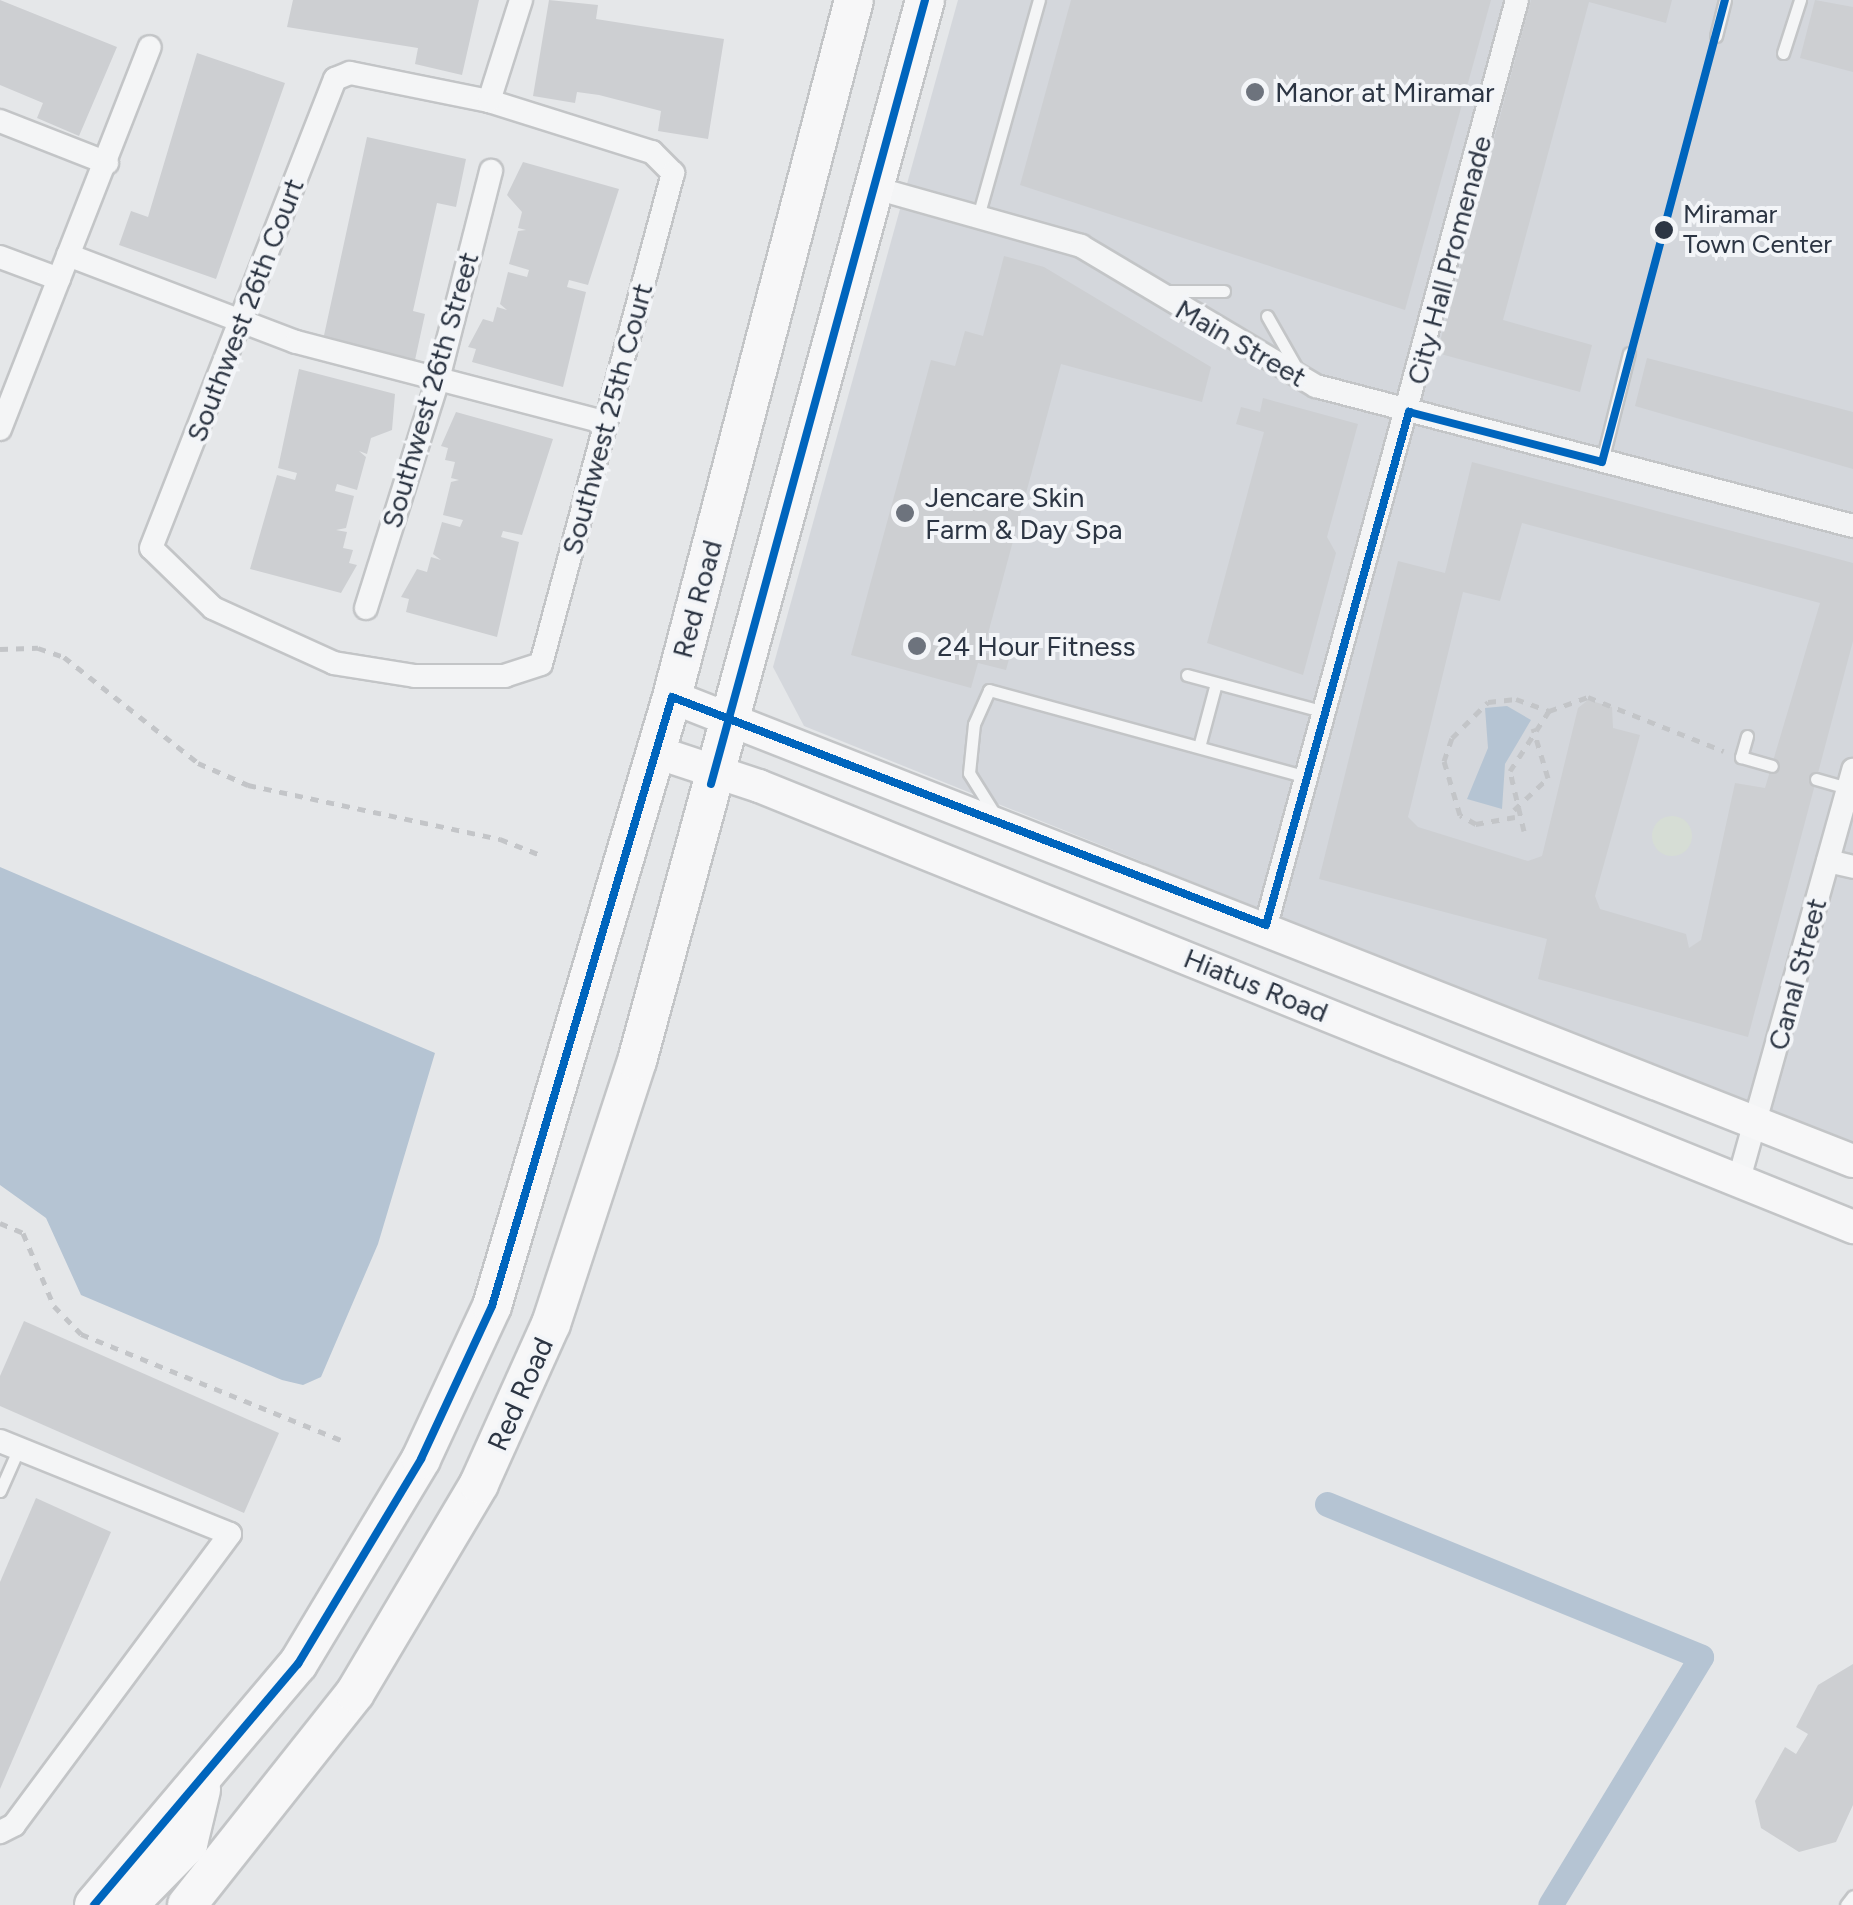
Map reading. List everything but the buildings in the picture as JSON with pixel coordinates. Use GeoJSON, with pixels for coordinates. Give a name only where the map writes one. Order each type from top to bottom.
{"type":"FeatureCollection","features":[{"type":"Feature","properties":{"kind":"highway","name":"Red Road"},"geometry":{"type":"LineString","coordinates":[[94,1905],[298,1664],[421,1459],[492,1306],[672,698],[854,0]]}},
{"type":"Feature","properties":{"kind":"highway","name":"Red Road"},"geometry":{"type":"LineString","coordinates":[[187,1905],[356,1693],[479,1484],[551,1324],[638,1061],[925,0]]}},
{"type":"Feature","properties":{"kind":"highway"},"geometry":{"type":"LineString","coordinates":[[128,1905],[188,1844],[204,1778]]}},
{"type":"Feature","properties":{"kind":"main road"},"geometry":{"type":"LineString","coordinates":[[672,698],[730,716],[1266,925],[1853,1161]]}},
{"type":"Feature","properties":{"kind":"main road","name":"Hiatus Road"},"geometry":{"type":"LineString","coordinates":[[656,752],[715,770],[1853,1226]]}},
{"type":"Feature","properties":{"kind":"street"},"geometry":{"type":"LineString","coordinates":[[489,100],[521,0]]}},
{"type":"Feature","properties":{"kind":"street","name":"City Hall Promenade"},"geometry":{"type":"LineString","coordinates":[[1266,925],[1409,412],[1517,0]]}},
{"type":"Feature","properties":{"kind":"street"},"geometry":{"type":"LineString","coordinates":[[0,429],[150,47]]}},
{"type":"Feature","properties":{"kind":"street","name":"Southwest 26th Court"},"geometry":{"type":"LineString","coordinates":[[489,100],[344,76],[335,79],[151,548],[213,608],[334,663],[416,676],[505,676],[541,664]]}},
{"type":"Feature","properties":{"kind":"street","name":"Southwest 25th Court"},"geometry":{"type":"LineString","coordinates":[[489,100],[652,152],[672,174],[541,664]]}},
{"type":"Feature","properties":{"kind":"street"},"geometry":{"type":"LineString","coordinates":[[0,121],[107,163]]}},
{"type":"Feature","properties":{"kind":"street","name":"Southwest 26th Street"},"geometry":{"type":"LineString","coordinates":[[366,608],[437,383],[491,172]]}},
{"type":"Feature","properties":{"kind":"street","name":"Main Street"},"geometry":{"type":"LineString","coordinates":[[874,188],[979,214],[1080,246],[1302,380],[1409,412],[1853,526]]}},
{"type":"Feature","properties":{"kind":"street"},"geometry":{"type":"LineString","coordinates":[[68,255],[242,317],[296,342],[437,383],[606,423]]}},
{"type":"Feature","properties":{"kind":"street"},"geometry":{"type":"LineString","coordinates":[[0,258],[59,280]]}},
{"type":"Feature","properties":{"kind":"street","name":"Canal Street"},"geometry":{"type":"LineString","coordinates":[[1739,1179],[1850,779]]}},
{"type":"Feature","properties":{"kind":"street"},"geometry":{"type":"LineString","coordinates":[[1828,860],[1853,867]]}},
{"type":"Feature","properties":{"kind":"street"},"geometry":{"type":"LineString","coordinates":[[0,1832],[14,1825],[230,1534],[9,1444]]}},
{"type":"Feature","properties":{"kind":"lane"},"geometry":{"type":"LineString","coordinates":[[979,214],[1039,0]]}},
{"type":"Feature","properties":{"kind":"lane"},"geometry":{"type":"LineString","coordinates":[[1716,36],[1725,0]]}},
{"type":"Feature","properties":{"kind":"lane"},"geometry":{"type":"LineString","coordinates":[[1783,54],[1800,0]]}},
{"type":"Feature","properties":{"kind":"lane"},"geometry":{"type":"LineString","coordinates":[[1152,291],[1224,291]]}},
{"type":"Feature","properties":{"kind":"lane"},"geometry":{"type":"LineString","coordinates":[[1268,316],[1302,380]]}},
{"type":"Feature","properties":{"kind":"lane"},"geometry":{"type":"LineString","coordinates":[[1602,462],[1630,353]]}},
{"type":"Feature","properties":{"kind":"lane"},"geometry":{"type":"LineString","coordinates":[[1187,675],[1325,712]]}},
{"type":"Feature","properties":{"kind":"lane"},"geometry":{"type":"LineString","coordinates":[[1199,746],[1216,683]]}},
{"type":"Feature","properties":{"kind":"lane"},"geometry":{"type":"LineString","coordinates":[[1000,821],[970,773],[974,724],[989,690],[1308,777]]}},
{"type":"Feature","properties":{"kind":"lane"},"geometry":{"type":"LineString","coordinates":[[1747,736],[1741,758],[1772,766]]}},
{"type":"Feature","properties":{"kind":"lane"},"geometry":{"type":"LineString","coordinates":[[1816,779],[1850,779]]}},
{"type":"Feature","properties":{"kind":"lane"},"geometry":{"type":"LineString","coordinates":[[0,1491],[9,1444]]}},
{"type":"Feature","properties":{"kind":"lane"},"geometry":{"type":"LineString","coordinates":[[1846,1905],[1853,1896]]}},
{"type":"Feature","properties":{"kind":"path"},"geometry":{"type":"LineString","coordinates":[[0,649],[64,657],[198,763],[248,786],[500,839],[543,856]]}},
{"type":"Feature","properties":{"kind":"path"},"geometry":{"type":"LineString","coordinates":[[1524,831],[1514,814],[1510,771],[1533,728],[1549,711],[1588,697],[1741,758]]}},
{"type":"Feature","properties":{"kind":"path"},"geometry":{"type":"LineString","coordinates":[[1533,728],[1548,778],[1514,814],[1476,824],[1460,814],[1444,761],[1452,738],[1488,702],[1516,699],[1549,711]]}},
{"type":"Feature","properties":{"kind":"path"},"geometry":{"type":"LineString","coordinates":[[0,1223],[23,1233],[54,1306],[80,1334],[343,1441]]}},
{"type":"Feature","properties":{"kind":"shaded area","name":"Miramar Town Center"},"geometry":{"type":"Polygon","coordinates":[[[958,0],[1853,0],[1853,1147],[804,726],[773,667],[958,0]]]}},
{"type":"Feature","properties":{"kind":"shaded area"},"geometry":{"type":"Polygon","coordinates":[[[1672,816],[1686,822],[1692,836],[1686,850],[1672,856],[1658,850],[1652,836],[1658,822],[1672,816]]]}},
{"type":"Feature","properties":{"kind":"water"},"geometry":{"type":"Polygon","coordinates":[[[1507,706],[1531,720],[1505,764],[1502,809],[1467,799],[1488,748],[1485,708],[1507,706]]]}},
{"type":"Feature","properties":{"kind":"water"},"geometry":{"type":"Polygon","coordinates":[[[0,867],[435,1053],[378,1244],[321,1377],[303,1385],[282,1380],[81,1295],[46,1218],[0,1185],[0,867]]]}},
{"type":"Feature","properties":{"kind":"waterway"},"geometry":{"type":"LineString","coordinates":[[1327,1504],[1701,1657],[1550,1905]]}},
{"type":"Feature","properties":{"kind":"transit line"},"geometry":{"type":"LineString","coordinates":[[711,784],[925,0]]}},
{"type":"Feature","properties":{"kind":"transit line"},"geometry":{"type":"LineString","coordinates":[[94,1905],[298,1664],[421,1459],[492,1306],[672,697],[1266,925],[1409,412],[1602,462],[1725,0]]}},
{"type":"Feature","properties":{"kind":"place","name":"Manor at Miramar"},"geometry":{"type":"Point","coordinates":[1255,92]}},
{"type":"Feature","properties":{"kind":"place","name":"Miramar Town Center"},"geometry":{"type":"Point","coordinates":[1664,230]}},
{"type":"Feature","properties":{"kind":"place","name":"Jencare Skin Farm & Day Spa"},"geometry":{"type":"Point","coordinates":[905,513]}},
{"type":"Feature","properties":{"kind":"place","name":"24 Hour Fitness"},"geometry":{"type":"Point","coordinates":[917,646]}}]}
